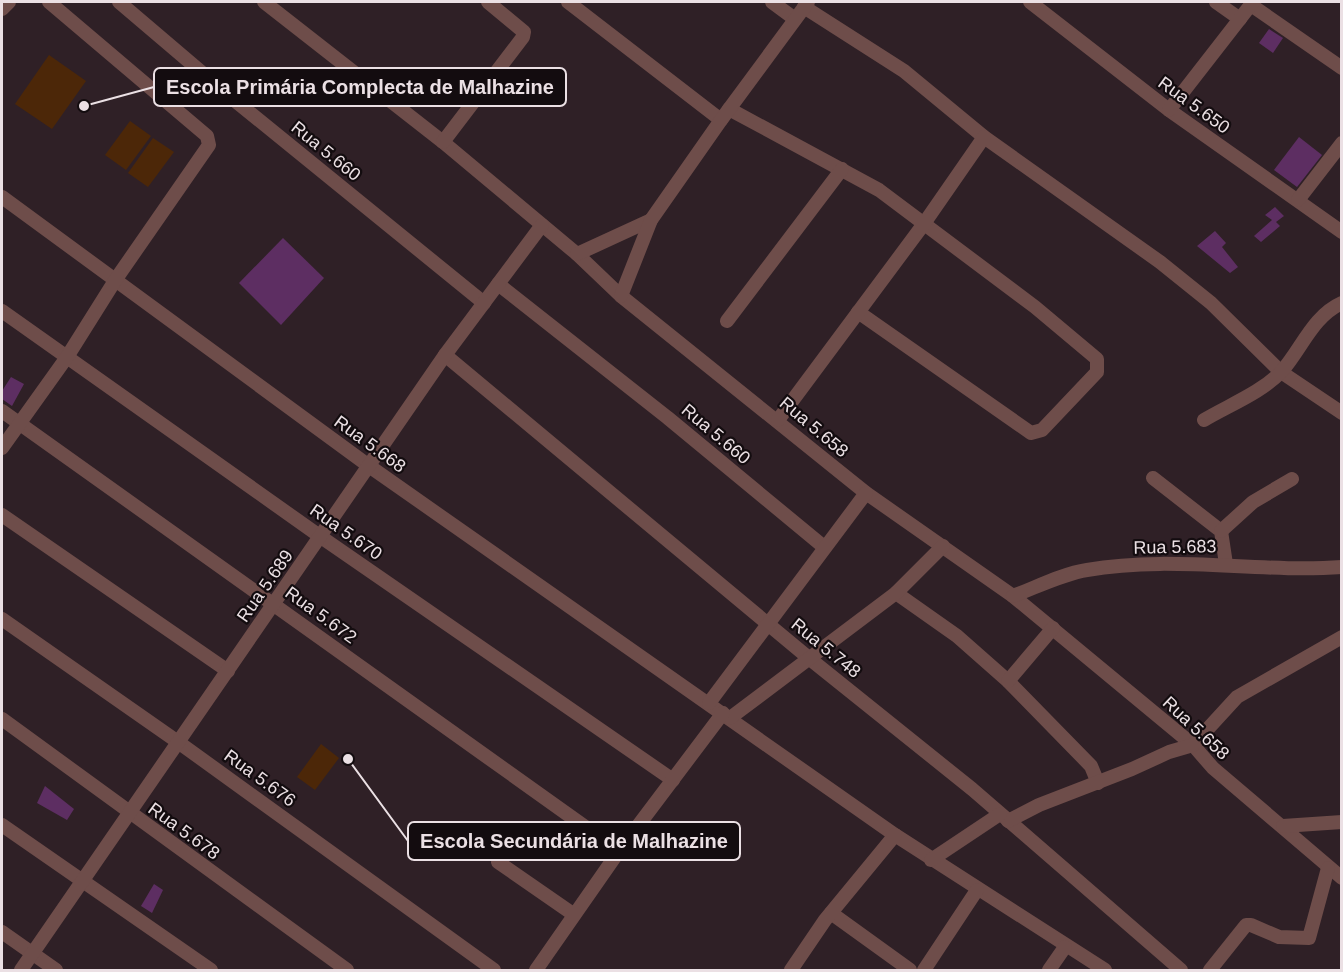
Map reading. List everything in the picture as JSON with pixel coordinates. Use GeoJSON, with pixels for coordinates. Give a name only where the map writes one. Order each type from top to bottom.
{"type":"FeatureCollection","features":[{"type":"Feature","properties":{"kind":"street"},"geometry":{"type":"LineString","coordinates":[[2,9],[9,2]]}},
{"type":"Feature","properties":{"kind":"street"},"geometry":{"type":"LineString","coordinates":[[2,448],[67,357],[116,279],[209,145],[207,136],[49,2]]}},
{"type":"Feature","properties":{"kind":"street","name":"Rua 5.660"},"geometry":{"type":"LineString","coordinates":[[119,2],[233,99],[484,303]]}},
{"type":"Feature","properties":{"kind":"street","name":"Rua 5.658"},"geometry":{"type":"LineString","coordinates":[[264,2],[443,142],[577,254],[621,296],[866,493],[1013,596],[1053,628],[1193,745],[1213,768],[1341,878]]}},
{"type":"Feature","properties":{"kind":"street"},"geometry":{"type":"LineString","coordinates":[[443,142],[523,38],[524,32],[488,2]]}},
{"type":"Feature","properties":{"kind":"street"},"geometry":{"type":"LineString","coordinates":[[568,2],[725,114],[842,169],[879,190],[1035,307],[1080,344],[1097,359],[1098,372],[1042,430],[1030,433],[858,312]]}},
{"type":"Feature","properties":{"kind":"street"},"geometry":{"type":"LineString","coordinates":[[772,2],[795,19]]}},
{"type":"Feature","properties":{"kind":"street","name":"Rua 5.650"},"geometry":{"type":"LineString","coordinates":[[1030,2],[1169,110],[1341,232]]}},
{"type":"Feature","properties":{"kind":"street"},"geometry":{"type":"LineString","coordinates":[[1216,2],[1240,19]]}},
{"type":"Feature","properties":{"kind":"street"},"geometry":{"type":"LineString","coordinates":[[1169,110],[1252,3],[1341,68]]}},
{"type":"Feature","properties":{"kind":"street"},"geometry":{"type":"LineString","coordinates":[[621,296],[651,220],[806,4],[904,71],[984,136],[1160,262],[1211,303],[1281,372],[1341,413]]}},
{"type":"Feature","properties":{"kind":"street"},"geometry":{"type":"LineString","coordinates":[[778,420],[923,225],[984,136]]}},
{"type":"Feature","properties":{"kind":"street"},"geometry":{"type":"LineString","coordinates":[[1298,200],[1341,143]]}},
{"type":"Feature","properties":{"kind":"street"},"geometry":{"type":"LineString","coordinates":[[727,321],[842,169]]}},
{"type":"Feature","properties":{"kind":"street","name":"Rua 5.668"},"geometry":{"type":"LineString","coordinates":[[2,197],[369,466],[727,716]]}},
{"type":"Feature","properties":{"kind":"street"},"geometry":{"type":"LineString","coordinates":[[577,254],[651,220]]}},
{"type":"Feature","properties":{"kind":"street","name":"Rua 5.689"},"geometry":{"type":"LineString","coordinates":[[21,970],[85,881],[129,813],[445,355],[542,225]]}},
{"type":"Feature","properties":{"kind":"street","name":"Rua 5.660"},"geometry":{"type":"LineString","coordinates":[[498,284],[668,418],[824,547]]}},
{"type":"Feature","properties":{"kind":"street"},"geometry":{"type":"LineString","coordinates":[[1204,420],[1251,395],[1281,372],[1326,311],[1341,303]]}},
{"type":"Feature","properties":{"kind":"street","name":"Rua 5.670"},"geometry":{"type":"LineString","coordinates":[[2,311],[321,537],[673,780]]}},
{"type":"Feature","properties":{"kind":"street","name":"Rua 5.748"},"geometry":{"type":"LineString","coordinates":[[445,355],[810,659],[1004,817],[1181,970]]}},
{"type":"Feature","properties":{"kind":"street","name":"Rua 5.672"},"geometry":{"type":"LineString","coordinates":[[2,411],[619,851]]}},
{"type":"Feature","properties":{"kind":"street"},"geometry":{"type":"LineString","coordinates":[[1153,478],[1221,531],[1226,564]]}},
{"type":"Feature","properties":{"kind":"street"},"geometry":{"type":"LineString","coordinates":[[1221,531],[1253,502],[1292,479]]}},
{"type":"Feature","properties":{"kind":"street"},"geometry":{"type":"LineString","coordinates":[[709,704],[767,622],[866,493]]}},
{"type":"Feature","properties":{"kind":"street"},"geometry":{"type":"LineString","coordinates":[[2,515],[228,671]]}},
{"type":"Feature","properties":{"kind":"street"},"geometry":{"type":"LineString","coordinates":[[536,970],[619,851],[673,780],[727,716],[810,659],[896,593],[943,546]]}},
{"type":"Feature","properties":{"kind":"street","name":"Rua 5.683"},"geometry":{"type":"LineString","coordinates":[[1013,596],[1083,571],[1130,566],[1226,564],[1310,569],[1341,567]]}},
{"type":"Feature","properties":{"kind":"street"},"geometry":{"type":"LineString","coordinates":[[896,593],[957,636],[1008,681],[1091,766],[1098,783]]}},
{"type":"Feature","properties":{"kind":"street","name":"Rua 5.676"},"geometry":{"type":"LineString","coordinates":[[2,619],[178,742],[494,970]]}},
{"type":"Feature","properties":{"kind":"street"},"geometry":{"type":"LineString","coordinates":[[1008,681],[1053,628]]}},
{"type":"Feature","properties":{"kind":"street"},"geometry":{"type":"LineString","coordinates":[[931,860],[1004,817],[1098,783],[1169,752],[1193,745],[1238,697],[1341,637]]}},
{"type":"Feature","properties":{"kind":"street"},"geometry":{"type":"LineString","coordinates":[[727,716],[895,836],[1065,947],[1105,970]]}},
{"type":"Feature","properties":{"kind":"street","name":"Rua 5.678"},"geometry":{"type":"LineString","coordinates":[[2,719],[347,970]]}},
{"type":"Feature","properties":{"kind":"street"},"geometry":{"type":"LineString","coordinates":[[1283,826],[1341,822]]}},
{"type":"Feature","properties":{"kind":"street"},"geometry":{"type":"LineString","coordinates":[[2,825],[211,970]]}},
{"type":"Feature","properties":{"kind":"street"},"geometry":{"type":"LineString","coordinates":[[791,970],[831,913],[895,836]]}},
{"type":"Feature","properties":{"kind":"street"},"geometry":{"type":"LineString","coordinates":[[498,862],[573,914]]}},
{"type":"Feature","properties":{"kind":"street"},"geometry":{"type":"LineString","coordinates":[[1210,970],[1246,925],[1280,937],[1309,938],[1328,868]]}},
{"type":"Feature","properties":{"kind":"street"},"geometry":{"type":"LineString","coordinates":[[924,970],[977,890]]}},
{"type":"Feature","properties":{"kind":"street"},"geometry":{"type":"LineString","coordinates":[[831,913],[910,970]]}},
{"type":"Feature","properties":{"kind":"street"},"geometry":{"type":"LineString","coordinates":[[2,932],[56,970]]}},
{"type":"Feature","properties":{"kind":"street"},"geometry":{"type":"LineString","coordinates":[[1050,970],[1065,947]]}},
{"type":"Feature","properties":{"kind":"shaded area"},"geometry":{"type":"Polygon","coordinates":[[[49,55],[86,81],[52,129],[15,104],[49,55]]]}},
{"type":"Feature","properties":{"kind":"shaded area"},"geometry":{"type":"Polygon","coordinates":[[[130,121],[151,136],[126,170],[105,155],[130,121]]]}},
{"type":"Feature","properties":{"kind":"shaded area"},"geometry":{"type":"Polygon","coordinates":[[[153,138],[174,152],[148,187],[128,173],[153,138]]]}},
{"type":"Feature","properties":{"kind":"shaded area"},"geometry":{"type":"Polygon","coordinates":[[[321,744],[339,758],[315,790],[297,777],[321,744]]]}},
{"type":"Feature","properties":{"kind":"building"},"geometry":{"type":"Polygon","coordinates":[[[1269,29],[1283,38],[1273,53],[1259,43],[1269,29]]]}},
{"type":"Feature","properties":{"kind":"building"},"geometry":{"type":"Polygon","coordinates":[[[1299,137],[1322,155],[1297,187],[1274,170],[1299,137]]]}},
{"type":"Feature","properties":{"kind":"building"},"geometry":{"type":"Polygon","coordinates":[[[1275,207],[1284,216],[1276,222],[1280,226],[1261,242],[1254,236],[1272,220],[1265,215],[1275,207]]]}},
{"type":"Feature","properties":{"kind":"building"},"geometry":{"type":"Polygon","coordinates":[[[1215,231],[1226,243],[1222,247],[1238,267],[1230,273],[1197,246],[1215,231]]]}},
{"type":"Feature","properties":{"kind":"building"},"geometry":{"type":"Polygon","coordinates":[[[283,238],[324,278],[281,325],[239,283],[283,238]]]}},
{"type":"Feature","properties":{"kind":"building"},"geometry":{"type":"Polygon","coordinates":[[[11,377],[24,384],[12,406],[2,399],[2,391],[11,377]]]}},
{"type":"Feature","properties":{"kind":"building"},"geometry":{"type":"Polygon","coordinates":[[[45,786],[74,809],[67,820],[37,803],[45,786]]]}},
{"type":"Feature","properties":{"kind":"building"},"geometry":{"type":"Polygon","coordinates":[[[154,884],[163,890],[152,913],[141,906],[154,884]]]}},
{"type":"Feature","properties":{"kind":"place","name":"Escola Primária Complecta de Malhazine"},"geometry":{"type":"Point","coordinates":[84,106]}},
{"type":"Feature","properties":{"kind":"place","name":"Escola Secundária de Malhazine"},"geometry":{"type":"Point","coordinates":[348,759]}}]}
